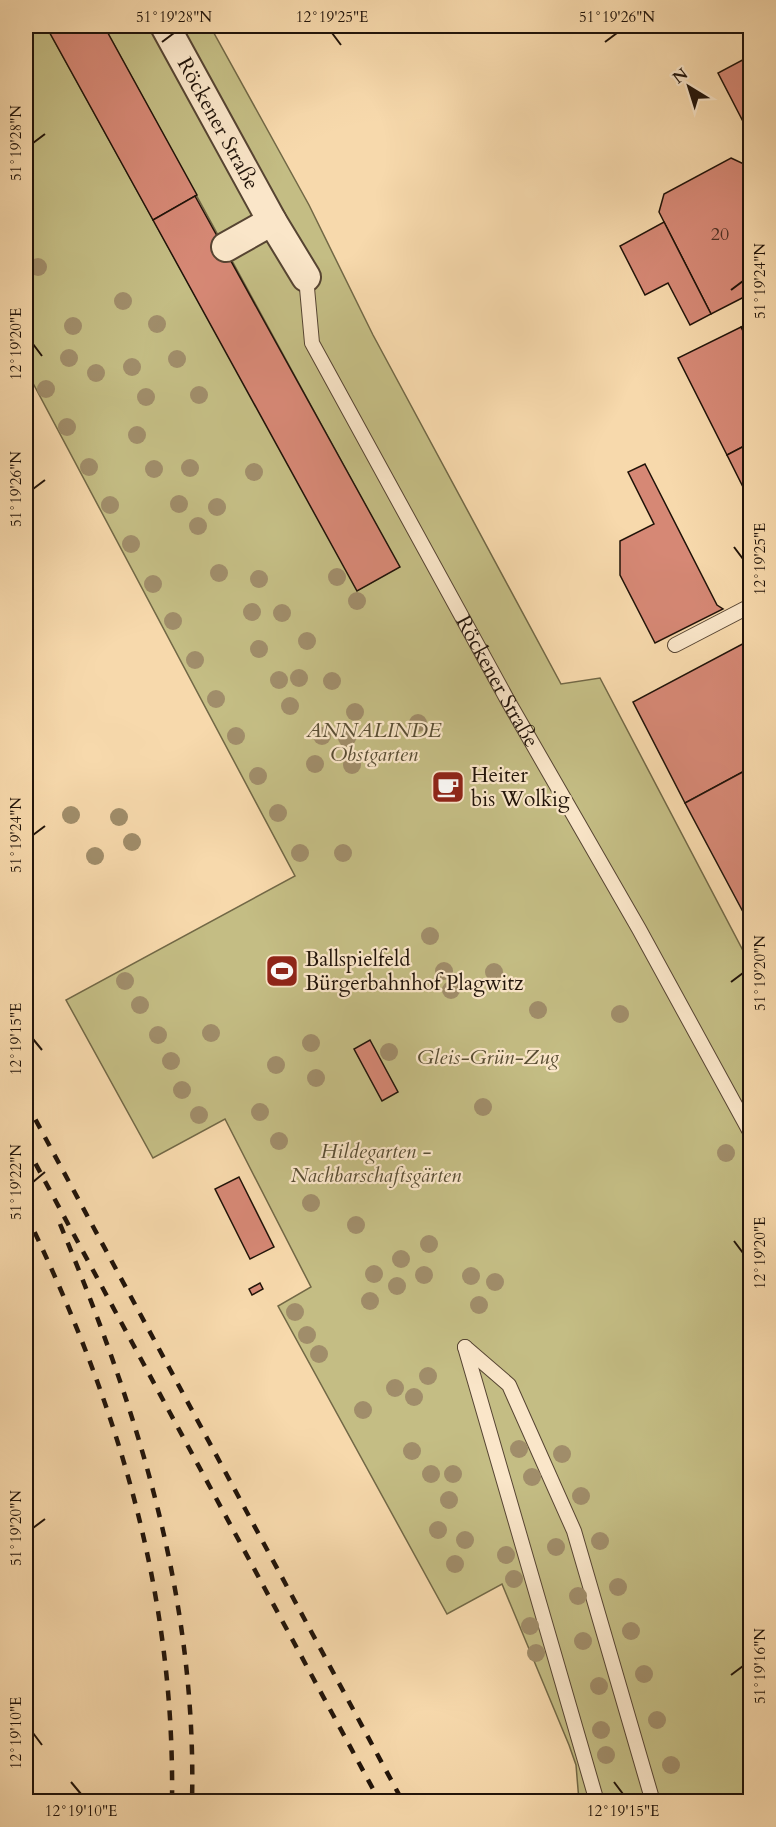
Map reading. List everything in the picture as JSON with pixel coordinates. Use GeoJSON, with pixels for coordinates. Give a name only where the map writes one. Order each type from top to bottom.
{"type":"FeatureCollection","features":[{"type":"Feature","properties":{"kind":"street","name":"Röckener Straße"},"geometry":{"type":"LineString","coordinates":[[165,26],[272,221],[306,277]]}},
{"type":"Feature","properties":{"kind":"street"},"geometry":{"type":"LineString","coordinates":[[226,247],[272,221]]}},
{"type":"Feature","properties":{"kind":"lane","name":"Röckener Straße"},"geometry":{"type":"LineString","coordinates":[[306,277],[312,343],[508,701],[639,929],[750,1132]]}},
{"type":"Feature","properties":{"kind":"lane"},"geometry":{"type":"LineString","coordinates":[[675,645],[750,606]]}},
{"type":"Feature","properties":{"kind":"lane"},"geometry":{"type":"LineString","coordinates":[[597,1802],[465,1347],[509,1385],[574,1531],[653,1802]]}},
{"type":"Feature","properties":{"kind":"green space","name":"Gleis-Grün-Zug"},"geometry":{"type":"Polygon","coordinates":[[[26,26],[46,26],[358,590],[399,567],[104,26],[210,26],[309,205],[373,335],[561,684],[600,678],[750,964],[750,1801],[579,1801],[576,1765],[569,1745],[502,1584],[447,1614],[278,1306],[311,1287],[225,1119],[153,1158],[66,1000],[295,876],[26,370],[26,26]]]}},
{"type":"Feature","properties":{"kind":"building"},"geometry":{"type":"Polygon","coordinates":[[[46,26],[104,26],[197,195],[153,220],[46,26]]]}},
{"type":"Feature","properties":{"kind":"building"},"geometry":{"type":"Polygon","coordinates":[[[750,56],[750,135],[718,73],[750,56]]]}},
{"type":"Feature","properties":{"kind":"building"},"geometry":{"type":"Polygon","coordinates":[[[750,156],[750,175],[743,159],[750,156]]]}},
{"type":"Feature","properties":{"kind":"building"},"geometry":{"type":"Polygon","coordinates":[[[731,158],[744,164],[750,175],[750,294],[711,314],[659,212],[664,194],[731,158]]]}},
{"type":"Feature","properties":{"kind":"building"},"geometry":{"type":"Polygon","coordinates":[[[195,196],[400,567],[357,591],[153,220],[195,196]]]}},
{"type":"Feature","properties":{"kind":"building"},"geometry":{"type":"Polygon","coordinates":[[[664,222],[711,314],[690,325],[668,283],[645,295],[620,246],[664,222]]]}},
{"type":"Feature","properties":{"kind":"building"},"geometry":{"type":"Polygon","coordinates":[[[750,322],[750,346],[741,327],[750,322]]]}},
{"type":"Feature","properties":{"kind":"building"},"geometry":{"type":"Polygon","coordinates":[[[741,327],[750,346],[750,443],[727,455],[678,358],[741,327]]]}},
{"type":"Feature","properties":{"kind":"building"},"geometry":{"type":"Polygon","coordinates":[[[750,443],[750,501],[727,455],[750,443]]]}},
{"type":"Feature","properties":{"kind":"building"},"geometry":{"type":"Polygon","coordinates":[[[645,464],[717,605],[723,609],[655,643],[620,575],[620,541],[654,524],[628,472],[645,464]]]}},
{"type":"Feature","properties":{"kind":"building"},"geometry":{"type":"Polygon","coordinates":[[[750,640],[750,768],[685,803],[633,702],[750,640]]]}},
{"type":"Feature","properties":{"kind":"building"},"geometry":{"type":"Polygon","coordinates":[[[750,768],[750,925],[685,803],[750,768]]]}},
{"type":"Feature","properties":{"kind":"building"},"geometry":{"type":"Polygon","coordinates":[[[370,1040],[398,1092],[382,1101],[354,1049],[370,1040]]]}},
{"type":"Feature","properties":{"kind":"building"},"geometry":{"type":"Polygon","coordinates":[[[239,1177],[274,1247],[250,1259],[215,1189],[239,1177]]]}},
{"type":"Feature","properties":{"kind":"building"},"geometry":{"type":"Polygon","coordinates":[[[260,1283],[263,1289],[252,1295],[249,1289],[260,1283]]]}},
{"type":"Feature","properties":{"kind":"railway"},"geometry":{"type":"LineString","coordinates":[[26,1102],[403,1802]]}},
{"type":"Feature","properties":{"kind":"railway"},"geometry":{"type":"LineString","coordinates":[[26,1146],[380,1802]]}},
{"type":"Feature","properties":{"kind":"railway"},"geometry":{"type":"LineString","coordinates":[[26,1214],[59,1285],[88,1356],[113,1427],[134,1499],[151,1573],[163,1647],[170,1724],[172,1802]]}},
{"type":"Feature","properties":{"kind":"railway"},"geometry":{"type":"LineString","coordinates":[[60,1224],[114,1364],[157,1506],[173,1578],[184,1652],[191,1726],[192,1802]]}},
{"type":"Feature","properties":{"kind":"place","name":"Heiter bis Wolkig"},"geometry":{"type":"Point","coordinates":[448,787]}},
{"type":"Feature","properties":{"kind":"place","name":"Ballspielfeld Bürgerbahnhof Plagwitz"},"geometry":{"type":"Point","coordinates":[282,971]}},
{"type":"Feature","properties":{"kind":"park label","name":"ANNALINDE Obstgarten"},"geometry":{"type":"Point","coordinates":[374,742]}},
{"type":"Feature","properties":{"kind":"park label","name":"Hildegarten - Nachbarschaftsgärten"},"geometry":{"type":"Point","coordinates":[376,1163]}}]}
